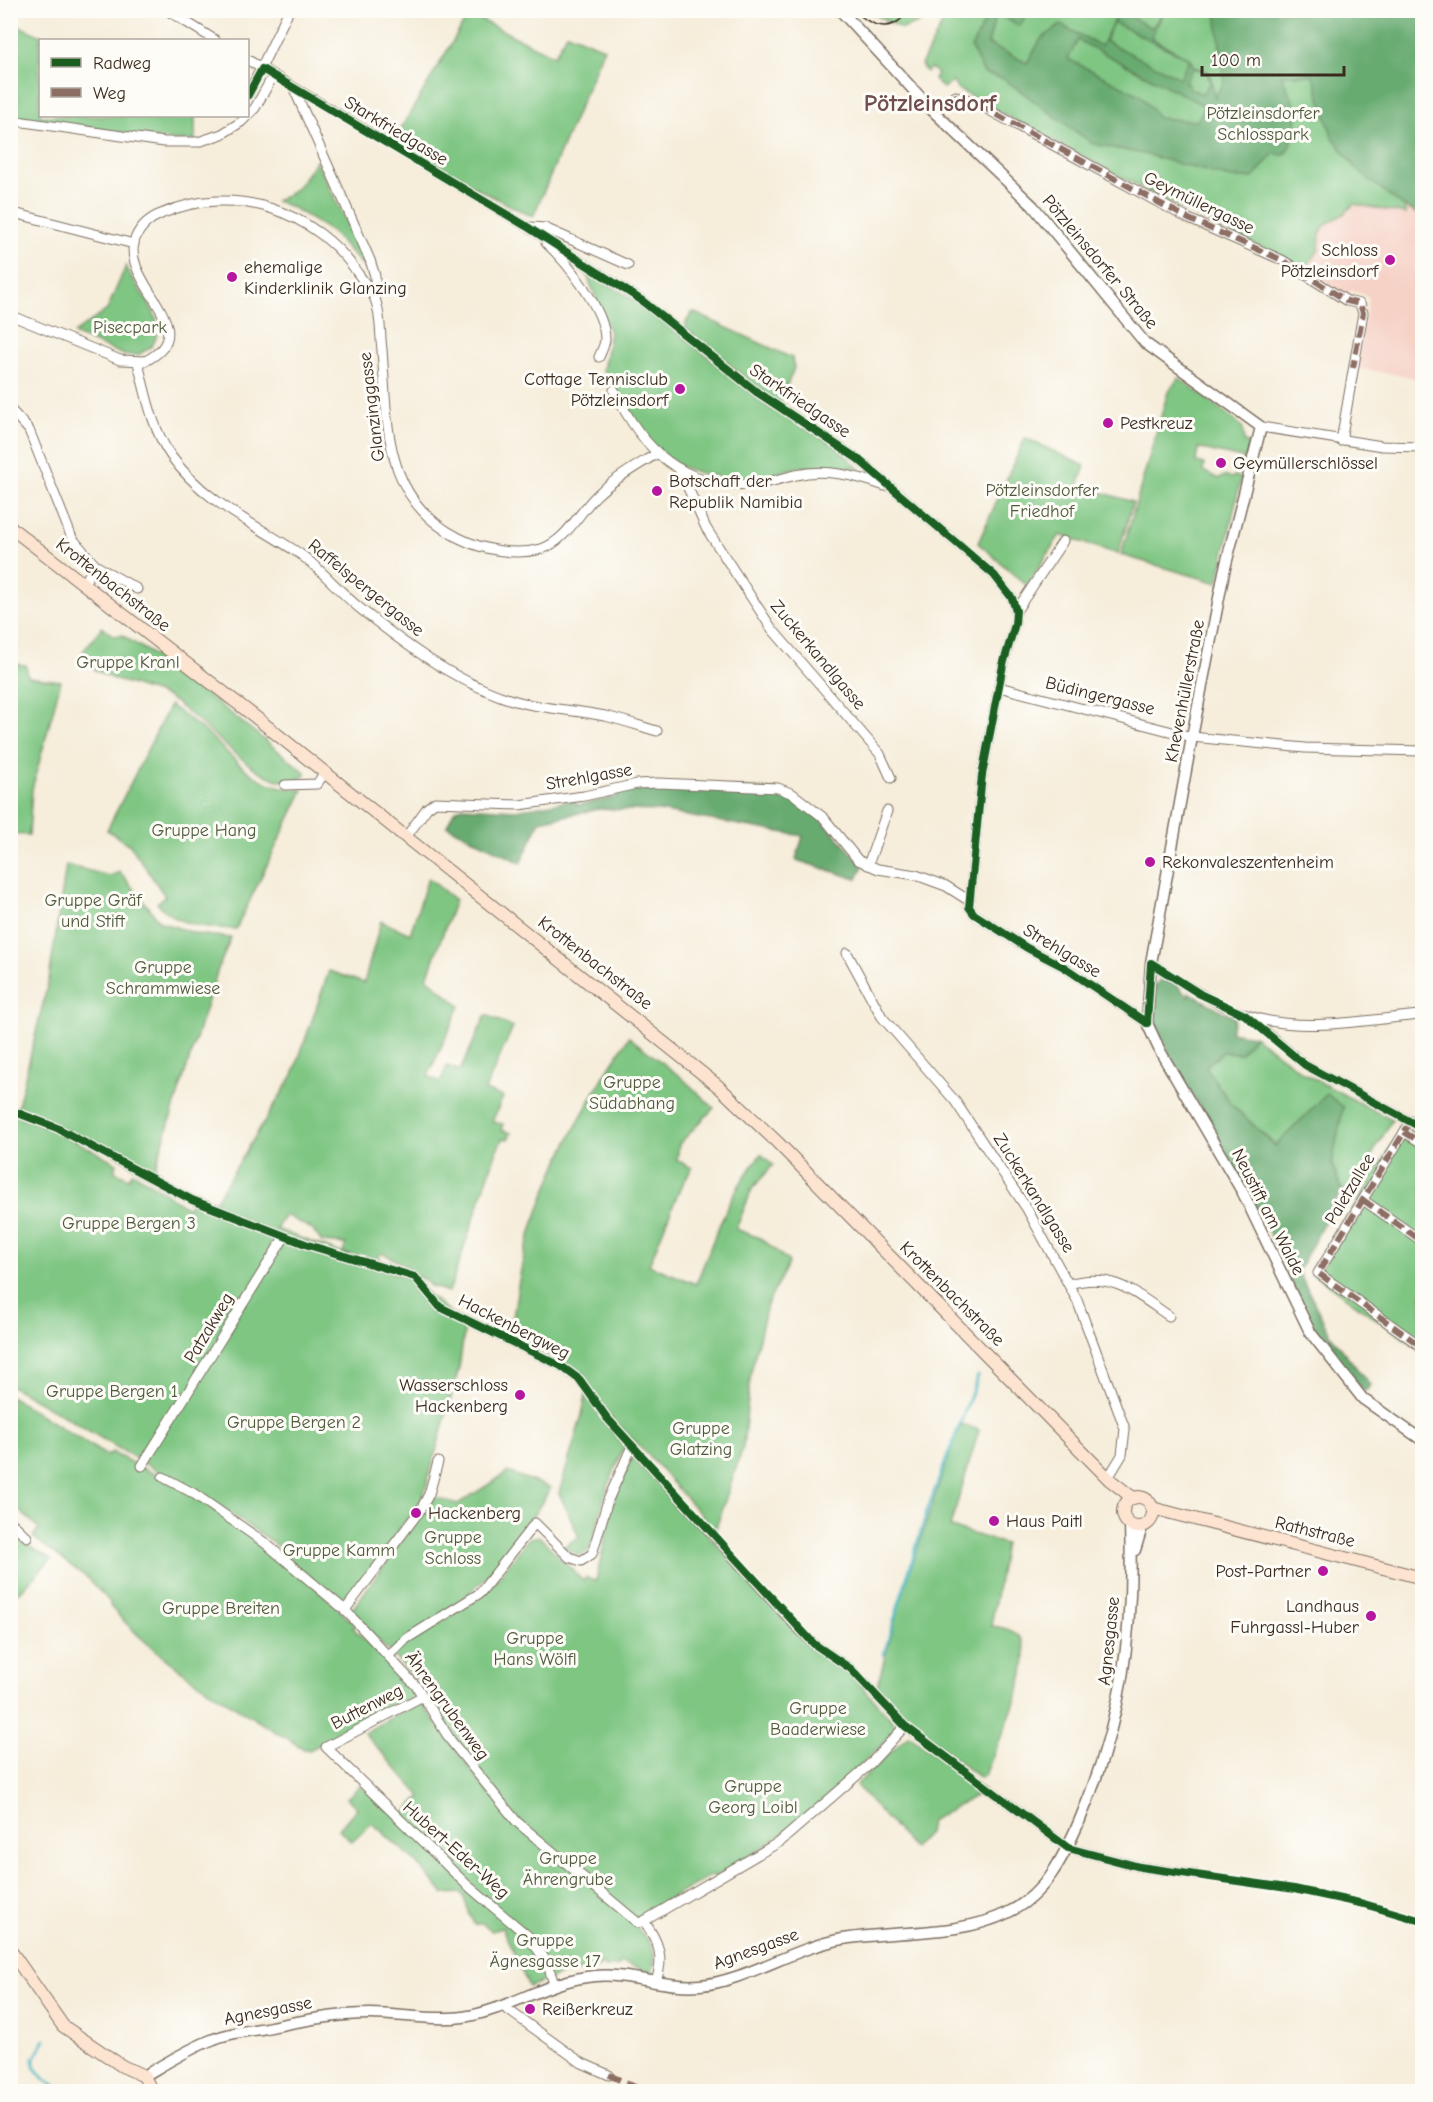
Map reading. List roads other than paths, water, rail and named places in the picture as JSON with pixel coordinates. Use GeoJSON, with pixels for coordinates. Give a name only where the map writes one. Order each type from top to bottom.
{"type":"FeatureCollection","features":[{"type":"Feature","properties":{"kind":"main road","name":"Krottenbachstraße"},"geometry":{"type":"LineString","coordinates":[[10,527],[326,772],[665,1041],[733,1099],[1109,1479],[1129,1502]]}},
{"type":"Feature","properties":{"kind":"main road","name":"Rathstraße"},"geometry":{"type":"LineString","coordinates":[[1129,1502],[1145,1499],[1144,1520],[1198,1521],[1422,1578]]}},
{"type":"Feature","properties":{"kind":"main road"},"geometry":{"type":"LineString","coordinates":[[1129,1502],[1123,1516],[1144,1520]]}},
{"type":"Feature","properties":{"kind":"main road"},"geometry":{"type":"LineString","coordinates":[[10,1950],[63,2026],[122,2066],[144,2076],[152,2091]]}},
{"type":"Feature","properties":{"kind":"street"},"geometry":{"type":"LineString","coordinates":[[166,10],[213,39]]}},
{"type":"Feature","properties":{"kind":"street"},"geometry":{"type":"LineString","coordinates":[[249,93],[289,10]]}},
{"type":"Feature","properties":{"kind":"street","name":"Pötzleinsdorfer Straße"},"geometry":{"type":"LineString","coordinates":[[840,10],[932,110],[1033,206],[1145,344],[1261,427],[1341,441],[1422,447]]}},
{"type":"Feature","properties":{"kind":"street","name":"Starkfriedgasse"},"geometry":{"type":"LineString","coordinates":[[249,61],[526,226],[670,320],[758,393],[830,438],[891,487],[994,575],[1012,598],[1016,611]]}},
{"type":"Feature","properties":{"kind":"street"},"geometry":{"type":"LineString","coordinates":[[249,114],[255,108],[273,76]]}},
{"type":"Feature","properties":{"kind":"street","name":"Glanzinggasse"},"geometry":{"type":"LineString","coordinates":[[294,89],[375,276],[375,299],[390,443],[397,471],[423,513],[444,530],[487,549],[517,552],[543,548],[563,535],[598,493],[656,454]]}},
{"type":"Feature","properties":{"kind":"street","name":"Geymüllergasse"},"geometry":{"type":"LineString","coordinates":[[932,110],[956,96],[972,101],[1189,219],[1282,260],[1347,301],[1360,304],[1364,314],[1341,441]]}},
{"type":"Feature","properties":{"kind":"street"},"geometry":{"type":"LineString","coordinates":[[10,120],[164,142],[198,142],[222,134],[246,117]]}},
{"type":"Feature","properties":{"kind":"street","name":"Glanzinggasse"},"geometry":{"type":"LineString","coordinates":[[134,244],[146,222],[170,210],[216,201],[256,203],[286,213],[324,235],[348,258],[375,299]]}},
{"type":"Feature","properties":{"kind":"street"},"geometry":{"type":"LineString","coordinates":[[10,212],[134,244],[135,269],[164,312],[167,327],[165,340],[157,354],[138,363],[120,360],[10,315]]}},
{"type":"Feature","properties":{"kind":"street","name":"Starkfriedgasse"},"geometry":{"type":"LineString","coordinates":[[526,226],[544,228],[628,265]]}},
{"type":"Feature","properties":{"kind":"street","name":"Starkfriedgasse"},"geometry":{"type":"LineString","coordinates":[[526,226],[571,269],[592,302],[605,336],[599,357]]}},
{"type":"Feature","properties":{"kind":"street","name":"Raffelspergergasse"},"geometry":{"type":"LineString","coordinates":[[138,363],[150,411],[163,442],[192,481],[211,500],[302,556],[357,606],[408,644],[464,680],[502,697],[538,707],[605,716],[657,731]]}},
{"type":"Feature","properties":{"kind":"street","name":"Starkfriedgasse"},"geometry":{"type":"LineString","coordinates":[[614,390],[632,425],[656,454],[680,470],[714,481],[737,484],[767,482],[796,475],[824,472],[854,476],[891,487]]}},
{"type":"Feature","properties":{"kind":"street"},"geometry":{"type":"LineString","coordinates":[[10,408],[29,430],[72,538],[95,565],[136,589]]}},
{"type":"Feature","properties":{"kind":"street","name":"Khevenhüllerstraße"},"geometry":{"type":"LineString","coordinates":[[1151,963],[1224,572],[1261,427]]}},
{"type":"Feature","properties":{"kind":"street","name":"Zuckerkandlgasse"},"geometry":{"type":"LineString","coordinates":[[680,470],[706,528],[738,580],[772,629],[880,754],[891,778]]}},
{"type":"Feature","properties":{"kind":"street"},"geometry":{"type":"LineString","coordinates":[[968,900],[982,775],[1016,611],[1064,541]]}},
{"type":"Feature","properties":{"kind":"street"},"geometry":{"type":"LineString","coordinates":[[83,585],[95,565]]}},
{"type":"Feature","properties":{"kind":"street","name":"Büdingergasse"},"geometry":{"type":"LineString","coordinates":[[999,687],[1192,737],[1305,748],[1422,751]]}},
{"type":"Feature","properties":{"kind":"street"},"geometry":{"type":"LineString","coordinates":[[285,785],[317,784],[326,772]]}},
{"type":"Feature","properties":{"kind":"street","name":"Strehlgasse"},"geometry":{"type":"LineString","coordinates":[[406,837],[427,808],[435,802],[519,805],[584,796],[637,784],[658,783],[778,788],[812,807],[836,831],[858,860],[868,865],[916,875],[946,886],[968,900],[969,907],[974,914],[1027,948],[1064,967],[1147,1023]]}},
{"type":"Feature","properties":{"kind":"street"},"geometry":{"type":"LineString","coordinates":[[868,865],[887,811]]}},
{"type":"Feature","properties":{"kind":"street","name":"Zuckerkandlgasse"},"geometry":{"type":"LineString","coordinates":[[847,952],[882,1017],[968,1118],[1027,1209],[1069,1284],[1125,1429],[1122,1455],[1109,1479]]}},
{"type":"Feature","properties":{"kind":"street"},"geometry":{"type":"LineString","coordinates":[[1151,963],[1200,994],[1245,1015],[1305,1065],[1422,1128]]}},
{"type":"Feature","properties":{"kind":"street","name":"Neustift am Walde"},"geometry":{"type":"LineString","coordinates":[[1151,963],[1147,1023],[1160,1051],[1243,1193],[1310,1332],[1363,1399],[1422,1440]]}},
{"type":"Feature","properties":{"kind":"street"},"geometry":{"type":"LineString","coordinates":[[1245,1015],[1301,1025],[1422,1015]]}},
{"type":"Feature","properties":{"kind":"street","name":"Hackenbergweg"},"geometry":{"type":"LineString","coordinates":[[10,1110],[57,1128],[192,1200],[285,1236],[415,1277],[440,1307],[561,1366],[580,1380],[607,1418],[814,1644],[851,1669],[905,1726],[1068,1848]]}},
{"type":"Feature","properties":{"kind":"street","name":"Paletzallee"},"geometry":{"type":"LineString","coordinates":[[1411,1121],[1318,1273],[1422,1347]]}},
{"type":"Feature","properties":{"kind":"street"},"geometry":{"type":"LineString","coordinates":[[1404,1132],[1422,1143]]}},
{"type":"Feature","properties":{"kind":"street"},"geometry":{"type":"LineString","coordinates":[[1363,1200],[1422,1241]]}},
{"type":"Feature","properties":{"kind":"street","name":"Patzakweg"},"geometry":{"type":"LineString","coordinates":[[142,1466],[285,1236]]}},
{"type":"Feature","properties":{"kind":"street"},"geometry":{"type":"LineString","coordinates":[[1069,1284],[1084,1279],[1109,1280],[1130,1290],[1169,1316]]}},
{"type":"Feature","properties":{"kind":"street"},"geometry":{"type":"LineString","coordinates":[[389,1655],[406,1639],[480,1593],[535,1523],[569,1557],[582,1561],[592,1554],[608,1500],[632,1446]]}},
{"type":"Feature","properties":{"kind":"street"},"geometry":{"type":"LineString","coordinates":[[345,1610],[421,1509],[429,1494],[438,1462]]}},
{"type":"Feature","properties":{"kind":"street","name":"Ährengrubenweg"},"geometry":{"type":"LineString","coordinates":[[163,1477],[193,1493],[265,1544],[345,1610],[389,1655],[423,1696],[451,1741],[517,1822],[638,1923],[644,1922]]}},
{"type":"Feature","properties":{"kind":"street","name":"Agnesgasse"},"geometry":{"type":"LineString","coordinates":[[144,2076],[209,2041],[226,2035],[324,2017],[370,2014],[437,2018],[462,2017],[504,2007],[554,1984],[598,1975],[685,1985],[711,1983],[820,1944],[870,1935],[960,1926],[998,1917],[1034,1895],[1053,1873],[1068,1848],[1095,1785],[1117,1710],[1126,1659],[1133,1559],[1144,1520]]}},
{"type":"Feature","properties":{"kind":"street"},"geometry":{"type":"LineString","coordinates":[[10,1521],[27,1536]]}},
{"type":"Feature","properties":{"kind":"street","name":"Buttenweg"},"geometry":{"type":"LineString","coordinates":[[326,1747],[423,1696]]}},
{"type":"Feature","properties":{"kind":"street"},"geometry":{"type":"LineString","coordinates":[[656,1981],[660,1968],[660,1953],[654,1935],[644,1922],[781,1841],[869,1765],[905,1726]]}},
{"type":"Feature","properties":{"kind":"street","name":"Hubert-Eder-Weg"},"geometry":{"type":"LineString","coordinates":[[326,1747],[459,1878],[528,1936],[547,1962],[554,1984]]}},
{"type":"Feature","properties":{"kind":"street"},"geometry":{"type":"LineString","coordinates":[[1068,1848],[1140,1867],[1197,1875]]}},
{"type":"Feature","properties":{"kind":"street"},"geometry":{"type":"LineString","coordinates":[[504,2007],[582,2063],[609,2075]]}},
{"type":"Feature","properties":{"kind":"waterway"},"geometry":{"type":"LineString","coordinates":[[884,1654],[928,1508],[978,1376]]}},
{"type":"Feature","properties":{"kind":"waterway"},"geometry":{"type":"LineString","coordinates":[[45,2040],[34,2059],[34,2067],[44,2079],[66,2092]]}},
{"type":"Feature","properties":{"kind":"tram line"},"geometry":{"type":"LineString","coordinates":[[854,10],[868,21],[882,26],[896,23],[908,10]]}},
{"type":"Feature","properties":{"kind":"place","name":"Schloss Pötzleinsdorf"},"geometry":{"type":"Point","coordinates":[1390,260]}},
{"type":"Feature","properties":{"kind":"place","name":"ehemalige Kinderklinik Glanzing"},"geometry":{"type":"Point","coordinates":[232,277]}},
{"type":"Feature","properties":{"kind":"place","name":"Cottage Tennisclub Pötzleinsdorf"},"geometry":{"type":"Point","coordinates":[680,389]}},
{"type":"Feature","properties":{"kind":"place","name":"Pestkreuz"},"geometry":{"type":"Point","coordinates":[1108,423]}},
{"type":"Feature","properties":{"kind":"place","name":"Geymüllerschlössel"},"geometry":{"type":"Point","coordinates":[1221,463]}},
{"type":"Feature","properties":{"kind":"place","name":"Botschaft der Republik Namibia"},"geometry":{"type":"Point","coordinates":[657,491]}},
{"type":"Feature","properties":{"kind":"place","name":"Rekonvaleszentenheim"},"geometry":{"type":"Point","coordinates":[1150,862]}},
{"type":"Feature","properties":{"kind":"place","name":"Wasserschloss Hackenberg"},"geometry":{"type":"Point","coordinates":[520,1395]}},
{"type":"Feature","properties":{"kind":"place","name":"Hackenberg"},"geometry":{"type":"Point","coordinates":[416,1513]}},
{"type":"Feature","properties":{"kind":"place","name":"Haus Paitl"},"geometry":{"type":"Point","coordinates":[994,1521]}},
{"type":"Feature","properties":{"kind":"place","name":"Post-Partner"},"geometry":{"type":"Point","coordinates":[1323,1571]}},
{"type":"Feature","properties":{"kind":"place","name":"Landhaus Fuhrgassl-Huber"},"geometry":{"type":"Point","coordinates":[1371,1616]}},
{"type":"Feature","properties":{"kind":"place","name":"Reißerkreuz"},"geometry":{"type":"Point","coordinates":[530,2009]}},
{"type":"Feature","properties":{"kind":"district","name":"Pötzleinsdorf"},"geometry":{"type":"Point","coordinates":[930,103]}},
{"type":"Feature","properties":{"kind":"park label","name":"Pötzleinsdorfer Schlosspark"},"geometry":{"type":"Point","coordinates":[1263,123]}},
{"type":"Feature","properties":{"kind":"park label","name":"Pisecpark"},"geometry":{"type":"Point","coordinates":[130,327]}},
{"type":"Feature","properties":{"kind":"park label","name":"Pötzleinsdorfer Friedhof"},"geometry":{"type":"Point","coordinates":[1042,500]}},
{"type":"Feature","properties":{"kind":"park label","name":"Gruppe Kranl"},"geometry":{"type":"Point","coordinates":[128,662]}},
{"type":"Feature","properties":{"kind":"park label","name":"Gruppe Hang"},"geometry":{"type":"Point","coordinates":[204,830]}},
{"type":"Feature","properties":{"kind":"park label","name":"Gruppe Gräf und Stift"},"geometry":{"type":"Point","coordinates":[93,910]}},
{"type":"Feature","properties":{"kind":"park label","name":"Gruppe Schrammwiese"},"geometry":{"type":"Point","coordinates":[163,977]}},
{"type":"Feature","properties":{"kind":"park label","name":"Gruppe Südabhang"},"geometry":{"type":"Point","coordinates":[632,1092]}},
{"type":"Feature","properties":{"kind":"park label","name":"Gruppe Bergen 3"},"geometry":{"type":"Point","coordinates":[129,1223]}},
{"type":"Feature","properties":{"kind":"park label","name":"Gruppe Bergen 1"},"geometry":{"type":"Point","coordinates":[112,1391]}},
{"type":"Feature","properties":{"kind":"park label","name":"Gruppe Bergen 2"},"geometry":{"type":"Point","coordinates":[294,1422]}},
{"type":"Feature","properties":{"kind":"park label","name":"Gruppe Glatzing"},"geometry":{"type":"Point","coordinates":[701,1438]}},
{"type":"Feature","properties":{"kind":"park label","name":"Gruppe Schloss"},"geometry":{"type":"Point","coordinates":[453,1547]}},
{"type":"Feature","properties":{"kind":"park label","name":"Gruppe Kamm"},"geometry":{"type":"Point","coordinates":[339,1550]}},
{"type":"Feature","properties":{"kind":"park label","name":"Gruppe Breiten"},"geometry":{"type":"Point","coordinates":[221,1608]}},
{"type":"Feature","properties":{"kind":"park label","name":"Gruppe Hans Wölfl"},"geometry":{"type":"Point","coordinates":[535,1648]}},
{"type":"Feature","properties":{"kind":"park label","name":"Gruppe Baaderwiese"},"geometry":{"type":"Point","coordinates":[818,1718]}},
{"type":"Feature","properties":{"kind":"park label","name":"Gruppe Georg Loibl"},"geometry":{"type":"Point","coordinates":[753,1796]}},
{"type":"Feature","properties":{"kind":"park label","name":"Gruppe Ährengrube"},"geometry":{"type":"Point","coordinates":[568,1868]}},
{"type":"Feature","properties":{"kind":"park label","name":"Gruppe Ägnesgasse 17"},"geometry":{"type":"Point","coordinates":[545,1950]}}]}
